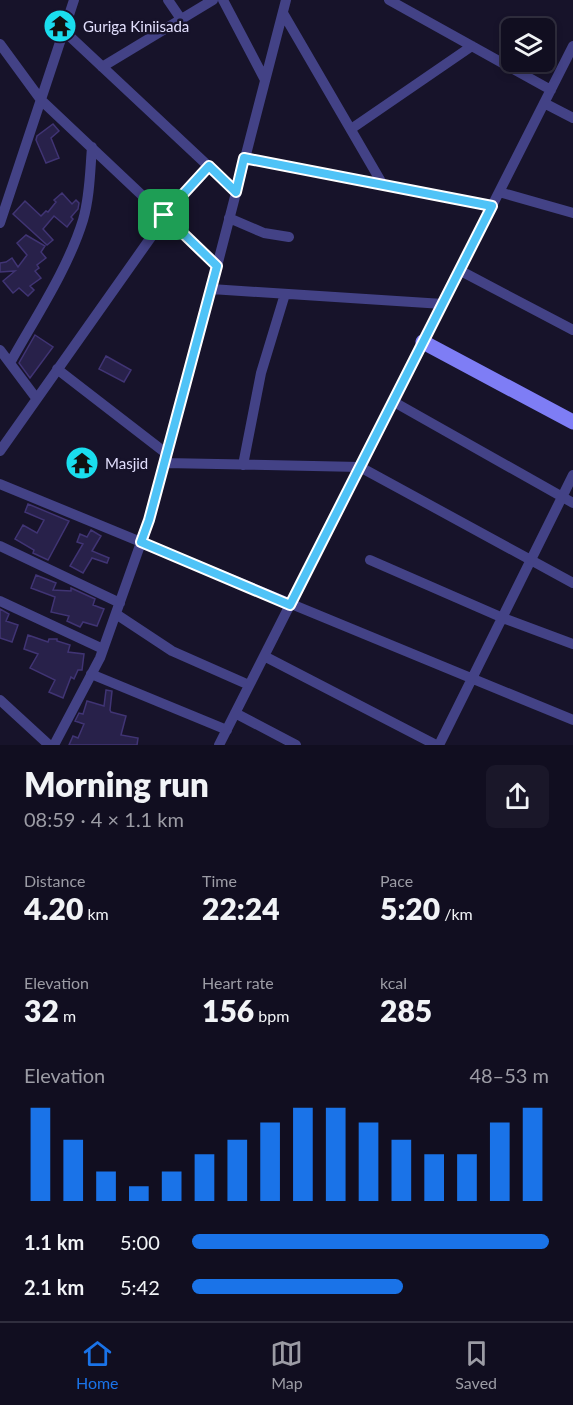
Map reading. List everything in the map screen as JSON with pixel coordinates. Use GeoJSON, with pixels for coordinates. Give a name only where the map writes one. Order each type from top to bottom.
{"type":"FeatureCollection","features":[{"type":"Feature","properties":{"kind":"street"},"geometry":{"type":"LineString","coordinates":[[0,223],[74,0]]}},
{"type":"Feature","properties":{"kind":"street"},"geometry":{"type":"LineString","coordinates":[[168,0],[182,19]]}},
{"type":"Feature","properties":{"kind":"street"},"geometry":{"type":"LineString","coordinates":[[102,66],[213,0]]}},
{"type":"Feature","properties":{"kind":"street"},"geometry":{"type":"LineString","coordinates":[[223,0],[265,80]]}},
{"type":"Feature","properties":{"kind":"street"},"geometry":{"type":"LineString","coordinates":[[54,745],[103,649],[141,542],[166,458],[286,0]]}},
{"type":"Feature","properties":{"kind":"street"},"geometry":{"type":"LineString","coordinates":[[389,0],[551,90]]}},
{"type":"Feature","properties":{"kind":"street"},"geometry":{"type":"LineString","coordinates":[[282,13],[383,184]]}},
{"type":"Feature","properties":{"kind":"street"},"geometry":{"type":"LineString","coordinates":[[63,30],[236,192]]}},
{"type":"Feature","properties":{"kind":"street"},"geometry":{"type":"LineString","coordinates":[[351,129],[472,46]]}},
{"type":"Feature","properties":{"kind":"street"},"geometry":{"type":"LineString","coordinates":[[219,745],[573,46]]}},
{"type":"Feature","properties":{"kind":"street"},"geometry":{"type":"LineString","coordinates":[[2,50],[41,100],[217,266]]}},
{"type":"Feature","properties":{"kind":"street"},"geometry":{"type":"LineString","coordinates":[[544,103],[573,118]]}},
{"type":"Feature","properties":{"kind":"street"},"geometry":{"type":"LineString","coordinates":[[10,363],[56,283],[82,221],[87,201],[92,147]]}},
{"type":"Feature","properties":{"kind":"street"},"geometry":{"type":"LineString","coordinates":[[244,158],[492,206]]}},
{"type":"Feature","properties":{"kind":"street"},"geometry":{"type":"LineString","coordinates":[[0,451],[165,216],[209,166]]}},
{"type":"Feature","properties":{"kind":"street"},"geometry":{"type":"LineString","coordinates":[[499,192],[573,213]]}},
{"type":"Feature","properties":{"kind":"street"},"geometry":{"type":"LineString","coordinates":[[229,218],[264,233],[290,237]]}},
{"type":"Feature","properties":{"kind":"street"},"geometry":{"type":"LineString","coordinates":[[459,270],[573,330]]}},
{"type":"Feature","properties":{"kind":"street"},"geometry":{"type":"LineString","coordinates":[[211,289],[442,304]]}},
{"type":"Feature","properties":{"kind":"street"},"geometry":{"type":"LineString","coordinates":[[243,465],[261,373],[285,294]]}},
{"type":"Feature","properties":{"kind":"street"},"geometry":{"type":"LineString","coordinates":[[423,342],[573,422]]}},
{"type":"Feature","properties":{"kind":"street"},"geometry":{"type":"LineString","coordinates":[[0,350],[36,398]]}},
{"type":"Feature","properties":{"kind":"street"},"geometry":{"type":"LineString","coordinates":[[57,369],[166,458],[243,465],[360,467],[573,583]]}},
{"type":"Feature","properties":{"kind":"street"},"geometry":{"type":"LineString","coordinates":[[394,402],[573,503]]}},
{"type":"Feature","properties":{"kind":"street"},"geometry":{"type":"LineString","coordinates":[[264,656],[438,745],[573,475]]}},
{"type":"Feature","properties":{"kind":"street"},"geometry":{"type":"LineString","coordinates":[[0,484],[573,720]]}},
{"type":"Feature","properties":{"kind":"street"},"geometry":{"type":"LineString","coordinates":[[0,546],[118,608],[172,651],[249,685]]}},
{"type":"Feature","properties":{"kind":"street"},"geometry":{"type":"LineString","coordinates":[[370,560],[503,618],[573,644]]}},
{"type":"Feature","properties":{"kind":"street"},"geometry":{"type":"LineString","coordinates":[[0,601],[103,649]]}},
{"type":"Feature","properties":{"kind":"street"},"geometry":{"type":"LineString","coordinates":[[91,674],[226,730]]}},
{"type":"Feature","properties":{"kind":"street"},"geometry":{"type":"LineString","coordinates":[[0,700],[49,745]]}},
{"type":"Feature","properties":{"kind":"street"},"geometry":{"type":"LineString","coordinates":[[235,713],[296,745]]}},
{"type":"Feature","properties":{"kind":"building"},"geometry":{"type":"Polygon","coordinates":[[[53,124],[59,131],[51,138],[59,158],[46,163],[36,140],[37,136],[53,124]]]}},
{"type":"Feature","properties":{"kind":"building"},"geometry":{"type":"Polygon","coordinates":[[[62,193],[72,204],[76,200],[79,203],[78,209],[71,217],[73,219],[67,227],[54,216],[43,229],[53,240],[47,245],[13,214],[25,201],[41,216],[46,211],[48,212],[56,202],[54,200],[62,193]]]}},
{"type":"Feature","properties":{"kind":"building"},"geometry":{"type":"Polygon","coordinates":[[[26,235],[45,246],[41,252],[46,258],[37,265],[39,268],[35,271],[41,278],[30,286],[34,290],[28,296],[19,288],[13,293],[3,281],[15,271],[0,272],[0,263],[12,258],[18,267],[27,255],[17,243],[26,235]]]}},
{"type":"Feature","properties":{"kind":"building"},"geometry":{"type":"Polygon","coordinates":[[[35,335],[53,347],[30,378],[19,363],[35,335]]]}},
{"type":"Feature","properties":{"kind":"building"},"geometry":{"type":"Polygon","coordinates":[[[106,356],[131,370],[124,382],[99,369],[106,356]]]}},
{"type":"Feature","properties":{"kind":"building"},"geometry":{"type":"Polygon","coordinates":[[[28,504],[69,521],[48,560],[33,553],[34,550],[15,539],[23,525],[37,533],[44,520],[25,512],[28,504]]]}},
{"type":"Feature","properties":{"kind":"building"},"geometry":{"type":"Polygon","coordinates":[[[91,530],[101,536],[92,551],[109,558],[107,563],[92,558],[83,573],[70,566],[83,544],[77,542],[80,534],[87,537],[91,530]]]}},
{"type":"Feature","properties":{"kind":"building"},"geometry":{"type":"Polygon","coordinates":[[[36,575],[56,583],[53,590],[71,591],[71,588],[95,599],[93,605],[104,609],[97,626],[83,622],[80,627],[67,621],[69,616],[51,612],[55,597],[31,588],[36,575]]]}},
{"type":"Feature","properties":{"kind":"building"},"geometry":{"type":"Polygon","coordinates":[[[0,609],[9,614],[6,621],[18,625],[12,642],[0,638],[0,609]]]}},
{"type":"Feature","properties":{"kind":"building"},"geometry":{"type":"Polygon","coordinates":[[[28,635],[48,642],[49,639],[57,639],[57,641],[70,645],[68,652],[84,654],[82,670],[78,670],[74,679],[71,677],[63,698],[49,692],[55,680],[30,668],[38,654],[24,649],[28,635]]]}},
{"type":"Feature","properties":{"kind":"building"},"geometry":{"type":"Polygon","coordinates":[[[106,690],[112,691],[111,712],[126,716],[121,735],[138,738],[137,745],[69,745],[73,736],[78,738],[84,724],[75,721],[79,713],[83,714],[87,701],[104,706],[106,690]]]}},
{"type":"Feature","properties":{"kind":"place","name":"Guriga Kiniisada"},"geometry":{"type":"Point","coordinates":[60,26]}},
{"type":"Feature","properties":{"kind":"place","name":"Masjid"},"geometry":{"type":"Point","coordinates":[82,463]}},
{"type":"Feature","properties":{"kind":"route"},"geometry":{"type":"LineString","coordinates":[[244,158],[492,206],[290,605],[141,542],[149,520],[217,266],[164,215],[209,166],[236,192],[244,158]]}}]}
